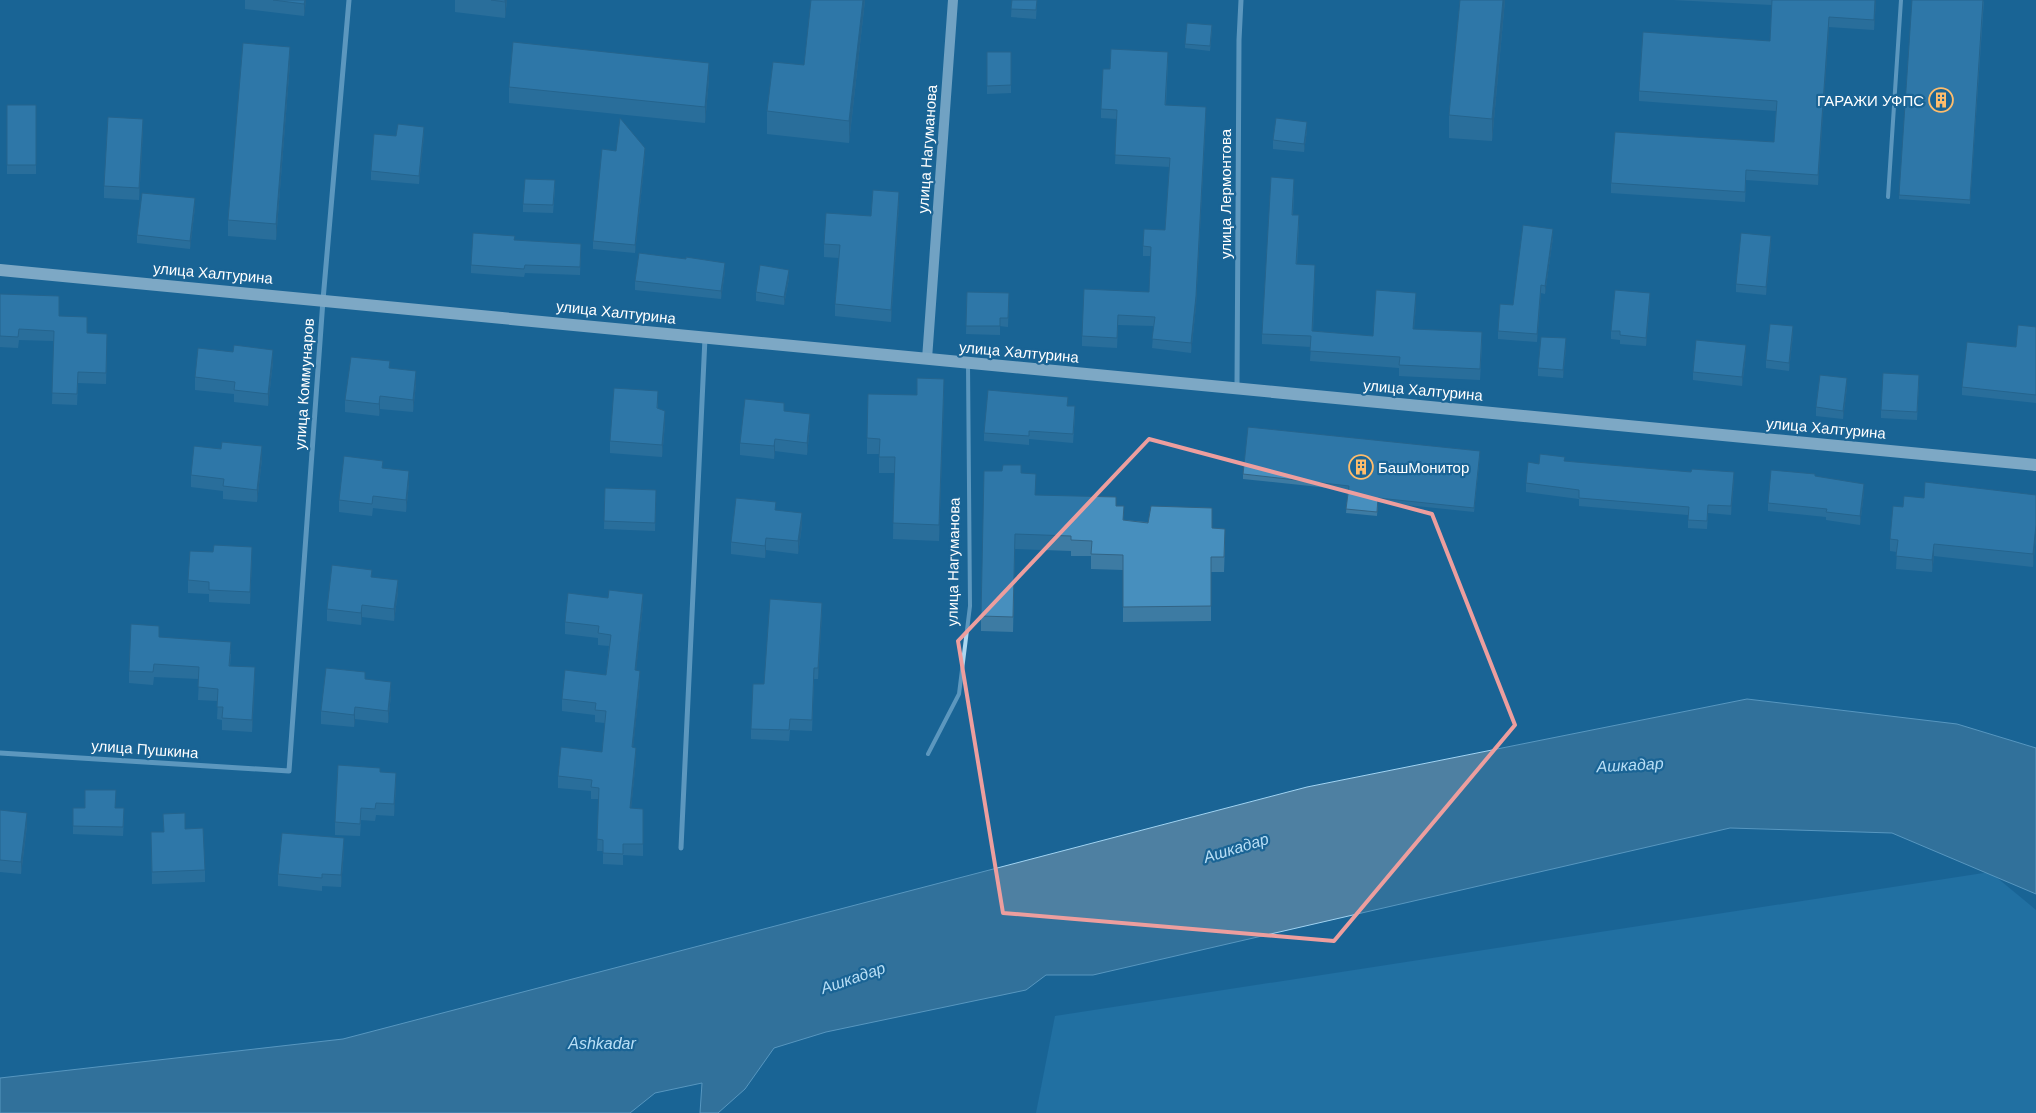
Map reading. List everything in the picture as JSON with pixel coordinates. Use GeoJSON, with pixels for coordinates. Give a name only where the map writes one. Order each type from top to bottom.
{"type":"FeatureCollection","features":[{"type":"Feature","properties":{"kind":"main road","name":"улица Нагуманова"},"geometry":{"type":"LineString","coordinates":[[927,359],[953,0]]}},
{"type":"Feature","properties":{"kind":"main road","name":"улица Халтурина"},"geometry":{"type":"LineString","coordinates":[[0,270],[2036,465]]}},
{"type":"Feature","properties":{"kind":"street","name":"улица Коммунаров"},"geometry":{"type":"LineString","coordinates":[[289,771],[323,300],[349,0]]}},
{"type":"Feature","properties":{"kind":"street","name":"улица Лермонтова"},"geometry":{"type":"LineString","coordinates":[[1237,389],[1239,40],[1241,0]]}},
{"type":"Feature","properties":{"kind":"street"},"geometry":{"type":"LineString","coordinates":[[680,848],[705,337]]}},
{"type":"Feature","properties":{"kind":"street","name":"улица Пушкина"},"geometry":{"type":"LineString","coordinates":[[0,752],[289,771]]}},
{"type":"Feature","properties":{"kind":"lane"},"geometry":{"type":"LineString","coordinates":[[1888,197],[1901,0]]}},
{"type":"Feature","properties":{"kind":"lane","name":"улица Нагуманова"},"geometry":{"type":"LineString","coordinates":[[928,754],[959,694],[970,606],[968,363]]}},
{"type":"Feature","properties":{"kind":"highlighted area"},"geometry":{"type":"Polygon","coordinates":[[[1149,439],[1432,514],[1515,725],[1334,941],[1003,913],[958,641],[1149,439]]]}},
{"type":"Feature","properties":{"kind":"shaded area"},"geometry":{"type":"Polygon","coordinates":[[[1990,872],[2036,910],[2036,1113],[1036,1113],[1055,1016],[1990,872]]]}},
{"type":"Feature","properties":{"kind":"water","name":"Ashkadar"},"geometry":{"type":"Polygon","coordinates":[[[1747,699],[1957,724],[2036,748],[2036,894],[1892,833],[1730,828],[1093,975],[1046,975],[1026,990],[826,1032],[774,1048],[745,1089],[718,1113],[700,1113],[702,1083],[655,1093],[630,1113],[0,1113],[0,1078],[343,1039],[1307,787],[1747,699]]]}},
{"type":"Feature","properties":{"kind":"building"},"geometry":{"type":"Polygon","coordinates":[[[273,0],[305,0],[304,4],[273,0]]]}},
{"type":"Feature","properties":{"kind":"building"},"geometry":{"type":"Polygon","coordinates":[[[811,0],[863,0],[849,121],[767,111],[773,62],[804,65],[811,0]]]}},
{"type":"Feature","properties":{"kind":"building"},"geometry":{"type":"Polygon","coordinates":[[[1012,0],[1037,0],[1036,10],[1011,9],[1012,0]]]}},
{"type":"Feature","properties":{"kind":"building"},"geometry":{"type":"Polygon","coordinates":[[[1460,0],[1503,0],[1492,119],[1449,115],[1460,0]]]}},
{"type":"Feature","properties":{"kind":"building"},"geometry":{"type":"Polygon","coordinates":[[[1772,0],[1875,0],[1874,20],[1829,17],[1818,175],[1746,170],[1745,192],[1611,183],[1615,132],[1774,142],[1777,101],[1639,91],[1643,32],[1770,41],[1772,0]]]}},
{"type":"Feature","properties":{"kind":"building","name":"ГАРАЖИ УФПС"},"geometry":{"type":"Polygon","coordinates":[[[1912,0],[1983,0],[1970,200],[1899,195],[1912,0]]]}},
{"type":"Feature","properties":{"kind":"building"},"geometry":{"type":"Polygon","coordinates":[[[1187,23],[1212,25],[1210,46],[1185,44],[1187,23]]]}},
{"type":"Feature","properties":{"kind":"building"},"geometry":{"type":"Polygon","coordinates":[[[513,42],[709,63],[705,107],[509,87],[513,42]]]}},
{"type":"Feature","properties":{"kind":"building"},"geometry":{"type":"Polygon","coordinates":[[[243,43],[290,47],[276,224],[228,220],[243,43]]]}},
{"type":"Feature","properties":{"kind":"building"},"geometry":{"type":"Polygon","coordinates":[[[1111,49],[1168,52],[1165,105],[1206,107],[1196,296],[1191,343],[1152,339],[1155,317],[1118,315],[1117,338],[1082,336],[1084,289],[1149,292],[1151,247],[1143,246],[1144,229],[1165,230],[1170,158],[1115,155],[1117,110],[1101,109],[1103,69],[1110,69],[1111,49]]]}},
{"type":"Feature","properties":{"kind":"building"},"geometry":{"type":"Polygon","coordinates":[[[987,52],[1011,52],[1011,85],[987,86],[987,52]]]}},
{"type":"Feature","properties":{"kind":"building"},"geometry":{"type":"Polygon","coordinates":[[[7,105],[36,105],[36,165],[7,165],[7,105]]]}},
{"type":"Feature","properties":{"kind":"building"},"geometry":{"type":"Polygon","coordinates":[[[108,117],[143,119],[139,188],[104,186],[108,117]]]}},
{"type":"Feature","properties":{"kind":"building"},"geometry":{"type":"Polygon","coordinates":[[[620,118],[645,148],[635,245],[593,241],[602,149],[616,151],[620,118]]]}},
{"type":"Feature","properties":{"kind":"building"},"geometry":{"type":"Polygon","coordinates":[[[1276,118],[1307,122],[1304,144],[1273,140],[1276,118]]]}},
{"type":"Feature","properties":{"kind":"building"},"geometry":{"type":"Polygon","coordinates":[[[398,124],[424,127],[419,176],[371,171],[374,134],[396,136],[398,124]]]}},
{"type":"Feature","properties":{"kind":"building"},"geometry":{"type":"Polygon","coordinates":[[[1271,177],[1294,179],[1292,215],[1299,215],[1296,264],[1315,265],[1312,331],[1373,336],[1376,290],[1416,293],[1413,329],[1482,332],[1480,369],[1399,365],[1400,357],[1310,351],[1311,336],[1262,334],[1271,177]]]}},
{"type":"Feature","properties":{"kind":"building"},"geometry":{"type":"Polygon","coordinates":[[[525,179],[555,180],[553,205],[523,204],[525,179]]]}},
{"type":"Feature","properties":{"kind":"building"},"geometry":{"type":"Polygon","coordinates":[[[873,190],[899,192],[891,310],[835,304],[840,245],[824,244],[826,213],[871,216],[873,190]]]}},
{"type":"Feature","properties":{"kind":"building"},"geometry":{"type":"Polygon","coordinates":[[[142,193],[195,198],[190,241],[137,235],[142,193]]]}},
{"type":"Feature","properties":{"kind":"building"},"geometry":{"type":"Polygon","coordinates":[[[1523,225],[1553,229],[1545,286],[1541,285],[1537,334],[1498,331],[1500,304],[1513,305],[1523,225]]]}},
{"type":"Feature","properties":{"kind":"building"},"geometry":{"type":"Polygon","coordinates":[[[473,233],[515,236],[514,240],[581,244],[580,267],[525,265],[524,269],[471,265],[473,233]]]}},
{"type":"Feature","properties":{"kind":"building"},"geometry":{"type":"Polygon","coordinates":[[[1741,233],[1771,236],[1766,287],[1736,284],[1741,233]]]}},
{"type":"Feature","properties":{"kind":"building"},"geometry":{"type":"Polygon","coordinates":[[[639,253],[725,263],[721,291],[635,281],[639,253]]]}},
{"type":"Feature","properties":{"kind":"building"},"geometry":{"type":"Polygon","coordinates":[[[760,265],[789,270],[784,297],[756,292],[760,265]]]}},
{"type":"Feature","properties":{"kind":"building"},"geometry":{"type":"Polygon","coordinates":[[[1615,290],[1650,293],[1646,338],[1620,335],[1620,331],[1611,331],[1615,290]]]}},
{"type":"Feature","properties":{"kind":"building"},"geometry":{"type":"Polygon","coordinates":[[[967,292],[1009,293],[1008,318],[1000,318],[1000,326],[966,326],[967,292]]]}},
{"type":"Feature","properties":{"kind":"building"},"geometry":{"type":"Polygon","coordinates":[[[0,294],[59,296],[59,316],[87,317],[87,333],[107,334],[106,373],[78,372],[77,394],[52,393],[54,331],[19,329],[18,337],[0,336],[0,294]]]}},
{"type":"Feature","properties":{"kind":"building"},"geometry":{"type":"Polygon","coordinates":[[[1770,324],[1793,326],[1789,363],[1766,360],[1770,324]]]}},
{"type":"Feature","properties":{"kind":"building"},"geometry":{"type":"Polygon","coordinates":[[[2018,325],[2036,327],[2036,395],[1962,387],[1967,342],[2016,347],[2018,325]]]}},
{"type":"Feature","properties":{"kind":"building"},"geometry":{"type":"Polygon","coordinates":[[[1541,337],[1566,338],[1563,370],[1538,368],[1541,337]]]}},
{"type":"Feature","properties":{"kind":"building"},"geometry":{"type":"Polygon","coordinates":[[[1696,340],[1746,345],[1742,377],[1693,372],[1696,340]]]}},
{"type":"Feature","properties":{"kind":"building"},"geometry":{"type":"Polygon","coordinates":[[[234,345],[273,350],[268,394],[234,390],[235,382],[195,377],[198,348],[233,352],[234,345]]]}},
{"type":"Feature","properties":{"kind":"building"},"geometry":{"type":"Polygon","coordinates":[[[351,357],[390,361],[389,368],[416,371],[413,400],[380,396],[379,404],[345,400],[351,357]]]}},
{"type":"Feature","properties":{"kind":"building"},"geometry":{"type":"Polygon","coordinates":[[[1883,373],[1919,375],[1917,412],[1881,410],[1883,373]]]}},
{"type":"Feature","properties":{"kind":"building"},"geometry":{"type":"Polygon","coordinates":[[[1820,375],[1847,378],[1843,411],[1816,407],[1820,375]]]}},
{"type":"Feature","properties":{"kind":"building"},"geometry":{"type":"Polygon","coordinates":[[[917,378],[944,379],[939,525],[893,523],[895,457],[879,457],[880,439],[867,438],[868,394],[917,395],[917,378]]]}},
{"type":"Feature","properties":{"kind":"building"},"geometry":{"type":"Polygon","coordinates":[[[614,388],[658,391],[657,408],[665,411],[662,445],[610,441],[614,388]]]}},
{"type":"Feature","properties":{"kind":"building"},"geometry":{"type":"Polygon","coordinates":[[[988,390],[1068,397],[1067,406],[1075,406],[1073,434],[1029,431],[1029,436],[984,433],[988,390]]]}},
{"type":"Feature","properties":{"kind":"building"},"geometry":{"type":"Polygon","coordinates":[[[745,399],[784,403],[784,411],[810,414],[807,443],[775,439],[774,446],[740,443],[745,399]]]}},
{"type":"Feature","properties":{"kind":"building","name":"БашМонитор"},"geometry":{"type":"Polygon","coordinates":[[[1248,427],[1480,451],[1474,508],[1378,498],[1377,512],[1346,509],[1349,486],[1243,474],[1248,427]]]}},
{"type":"Feature","properties":{"kind":"building"},"geometry":{"type":"Polygon","coordinates":[[[222,442],[262,446],[257,490],[223,486],[224,479],[191,475],[194,446],[221,449],[222,442]]]}},
{"type":"Feature","properties":{"kind":"building"},"geometry":{"type":"Polygon","coordinates":[[[1540,454],[1565,457],[1564,461],[1691,472],[1692,469],[1734,472],[1731,506],[1708,505],[1707,521],[1688,520],[1689,507],[1579,498],[1579,490],[1526,483],[1528,462],[1539,464],[1540,454]]]}},
{"type":"Feature","properties":{"kind":"building"},"geometry":{"type":"Polygon","coordinates":[[[344,456],[383,461],[382,468],[409,471],[406,500],[373,496],[372,504],[339,500],[344,456]]]}},
{"type":"Feature","properties":{"kind":"building"},"geometry":{"type":"Polygon","coordinates":[[[1003,465],[1021,465],[1021,473],[1036,474],[1035,495],[1116,497],[1116,506],[1124,506],[1123,520],[1148,523],[1151,506],[1212,508],[1212,528],[1225,529],[1224,557],[1211,557],[1211,606],[1123,607],[1123,555],[1091,554],[1092,541],[1071,540],[1071,536],[1015,534],[1013,617],[981,616],[984,471],[1002,471],[1003,465]]]}},
{"type":"Feature","properties":{"kind":"building"},"geometry":{"type":"Polygon","coordinates":[[[1771,470],[1815,474],[1815,476],[1864,484],[1860,516],[1826,512],[1827,509],[1768,503],[1771,470]]]}},
{"type":"Feature","properties":{"kind":"building"},"geometry":{"type":"Polygon","coordinates":[[[1925,482],[2036,495],[2036,525],[2033,554],[1934,544],[1932,560],[1896,556],[1898,540],[1890,539],[1893,506],[1903,507],[1904,496],[1924,498],[1925,482]]]}},
{"type":"Feature","properties":{"kind":"building"},"geometry":{"type":"Polygon","coordinates":[[[605,488],[656,490],[655,523],[604,521],[605,488]]]}},
{"type":"Feature","properties":{"kind":"building"},"geometry":{"type":"Polygon","coordinates":[[[736,498],[776,502],[775,510],[802,513],[798,541],[766,538],[765,546],[731,542],[736,498]]]}},
{"type":"Feature","properties":{"kind":"building"},"geometry":{"type":"Polygon","coordinates":[[[214,545],[252,547],[250,592],[209,590],[209,582],[188,580],[190,551],[213,552],[214,545]]]}},
{"type":"Feature","properties":{"kind":"building"},"geometry":{"type":"Polygon","coordinates":[[[332,565],[372,570],[371,577],[398,580],[394,609],[362,605],[361,613],[327,609],[332,565]]]}},
{"type":"Feature","properties":{"kind":"building"},"geometry":{"type":"Polygon","coordinates":[[[609,590],[643,594],[635,670],[640,671],[632,747],[636,748],[630,808],[643,809],[643,844],[623,844],[623,854],[603,853],[603,840],[597,839],[599,788],[591,787],[592,780],[558,776],[561,747],[602,752],[606,711],[595,710],[596,703],[562,699],[565,670],[606,675],[611,635],[598,633],[599,626],[565,622],[568,593],[608,598],[609,590]]]}},
{"type":"Feature","properties":{"kind":"building"},"geometry":{"type":"Polygon","coordinates":[[[770,599],[822,603],[818,668],[814,668],[812,720],[790,719],[789,730],[751,729],[753,684],[764,684],[770,599]]]}},
{"type":"Feature","properties":{"kind":"building"},"geometry":{"type":"Polygon","coordinates":[[[131,624],[159,626],[159,637],[231,642],[229,666],[255,667],[252,720],[222,718],[223,707],[217,707],[218,689],[198,687],[199,667],[154,664],[153,672],[129,671],[131,624]]]}},
{"type":"Feature","properties":{"kind":"building"},"geometry":{"type":"Polygon","coordinates":[[[326,668],[365,672],[365,679],[391,682],[388,711],[355,707],[354,715],[321,711],[326,668]]]}},
{"type":"Feature","properties":{"kind":"building"},"geometry":{"type":"Polygon","coordinates":[[[338,765],[380,768],[380,772],[396,773],[394,804],[376,803],[375,809],[361,808],[360,824],[335,822],[338,765]]]}},
{"type":"Feature","properties":{"kind":"building"},"geometry":{"type":"Polygon","coordinates":[[[85,790],[116,790],[115,808],[124,808],[123,827],[73,826],[73,808],[85,808],[85,790]]]}},
{"type":"Feature","properties":{"kind":"building"},"geometry":{"type":"Polygon","coordinates":[[[0,810],[27,813],[21,862],[0,860],[0,810]]]}},
{"type":"Feature","properties":{"kind":"building"},"geometry":{"type":"Polygon","coordinates":[[[185,813],[185,829],[203,828],[205,870],[152,872],[151,832],[164,832],[163,814],[185,813]]]}},
{"type":"Feature","properties":{"kind":"building"},"geometry":{"type":"Polygon","coordinates":[[[282,833],[344,838],[341,875],[322,874],[322,878],[278,874],[282,833]]]}},
{"type":"Feature","properties":{"kind":"place","name":"ГАРАЖИ УФПС"},"geometry":{"type":"Point","coordinates":[1941,100]}},
{"type":"Feature","properties":{"kind":"place","name":"БашМонитор"},"geometry":{"type":"Point","coordinates":[1361,467]}},
{"type":"Feature","properties":{"kind":"water label","name":"Ашкадар"},"geometry":{"type":"Point","coordinates":[1630,765]}},
{"type":"Feature","properties":{"kind":"water label","name":"Ашкадар"},"geometry":{"type":"Point","coordinates":[1236,848]}},
{"type":"Feature","properties":{"kind":"water label","name":"Ашкадар"},"geometry":{"type":"Point","coordinates":[853,978]}}]}
